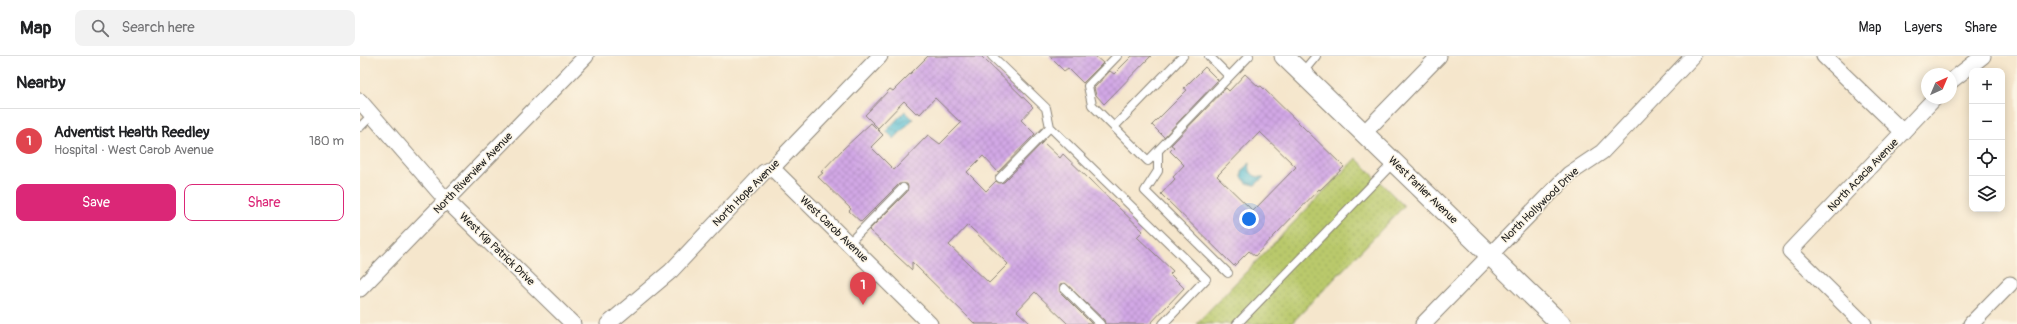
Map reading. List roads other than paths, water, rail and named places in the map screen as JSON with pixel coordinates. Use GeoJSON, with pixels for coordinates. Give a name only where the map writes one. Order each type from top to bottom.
{"type":"FeatureCollection","features":[{"type":"Feature","properties":{"kind":"street","name":"North Riverview Avenue"},"geometry":{"type":"LineString","coordinates":[[360,289],[586,56]]}},
{"type":"Feature","properties":{"kind":"street","name":"North Hope Avenue"},"geometry":{"type":"LineString","coordinates":[[608,324],[671,271],[764,172],[772,168],[880,56]]}},
{"type":"Feature","properties":{"kind":"street","name":"West Parlier Avenue"},"geometry":{"type":"LineString","coordinates":[[1284,56],[1561,324]]}},
{"type":"Feature","properties":{"kind":"street"},"geometry":{"type":"LineString","coordinates":[[1364,133],[1438,56]]}},
{"type":"Feature","properties":{"kind":"street","name":"North Hollywood Drive"},"geometry":{"type":"LineString","coordinates":[[1423,324],[1569,174],[1602,152],[1693,56]]}},
{"type":"Feature","properties":{"kind":"street"},"geometry":{"type":"LineString","coordinates":[[1824,56],[1903,132]]}},
{"type":"Feature","properties":{"kind":"street"},"geometry":{"type":"LineString","coordinates":[[1957,76],[1983,56]]}},
{"type":"Feature","properties":{"kind":"street","name":"West Kip Patrick Drive"},"geometry":{"type":"LineString","coordinates":[[360,101],[373,114],[446,200],[573,324]]}},
{"type":"Feature","properties":{"kind":"street","name":"North Acacia Avenue"},"geometry":{"type":"LineString","coordinates":[[1864,324],[1790,251],[1929,104]]}},
{"type":"Feature","properties":{"kind":"street","name":"West Carob Avenue"},"geometry":{"type":"LineString","coordinates":[[772,168],[930,324]]}},
{"type":"Feature","properties":{"kind":"street"},"geometry":{"type":"LineString","coordinates":[[1972,324],[2010,284]]}},
{"type":"Feature","properties":{"kind":"lane"},"geometry":{"type":"LineString","coordinates":[[992,56],[1046,108],[1050,127],[1206,279],[1163,324]]}},
{"type":"Feature","properties":{"kind":"lane"},"geometry":{"type":"LineString","coordinates":[[1117,56],[1088,86],[1092,105],[1158,171]]}},
{"type":"Feature","properties":{"kind":"lane"},"geometry":{"type":"LineString","coordinates":[[1114,127],[1183,56]]}},
{"type":"Feature","properties":{"kind":"lane"},"geometry":{"type":"LineString","coordinates":[[1209,56],[1229,76]]}},
{"type":"Feature","properties":{"kind":"lane"},"geometry":{"type":"LineString","coordinates":[[1148,161],[1249,56]]}},
{"type":"Feature","properties":{"kind":"lane"},"geometry":{"type":"LineString","coordinates":[[1302,73],[1316,56]]}},
{"type":"Feature","properties":{"kind":"lane"},"geometry":{"type":"LineString","coordinates":[[360,127],[373,114]]}},
{"type":"Feature","properties":{"kind":"lane"},"geometry":{"type":"LineString","coordinates":[[1000,178],[1050,127]]}},
{"type":"Feature","properties":{"kind":"lane"},"geometry":{"type":"LineString","coordinates":[[1158,151],[1158,171],[1145,191],[1228,273]]}},
{"type":"Feature","properties":{"kind":"lane"},"geometry":{"type":"LineString","coordinates":[[1237,324],[1394,162]]}},
{"type":"Feature","properties":{"kind":"lane"},"geometry":{"type":"LineString","coordinates":[[848,244],[903,188]]}},
{"type":"Feature","properties":{"kind":"lane"},"geometry":{"type":"LineString","coordinates":[[1064,288],[1100,324]]}},
{"type":"Feature","properties":{"kind":"water"},"geometry":{"type":"Polygon","coordinates":[[[905,111],[913,119],[894,139],[886,131],[905,111]]]}},
{"type":"Feature","properties":{"kind":"water"},"geometry":{"type":"Polygon","coordinates":[[[1250,163],[1250,170],[1252,174],[1257,177],[1264,177],[1255,185],[1247,183],[1242,177],[1242,170],[1250,163]]]}},
{"type":"Feature","properties":{"kind":"place","name":"Adventist Health Reedley"},"geometry":{"type":"Point","coordinates":[863,305]}}]}
